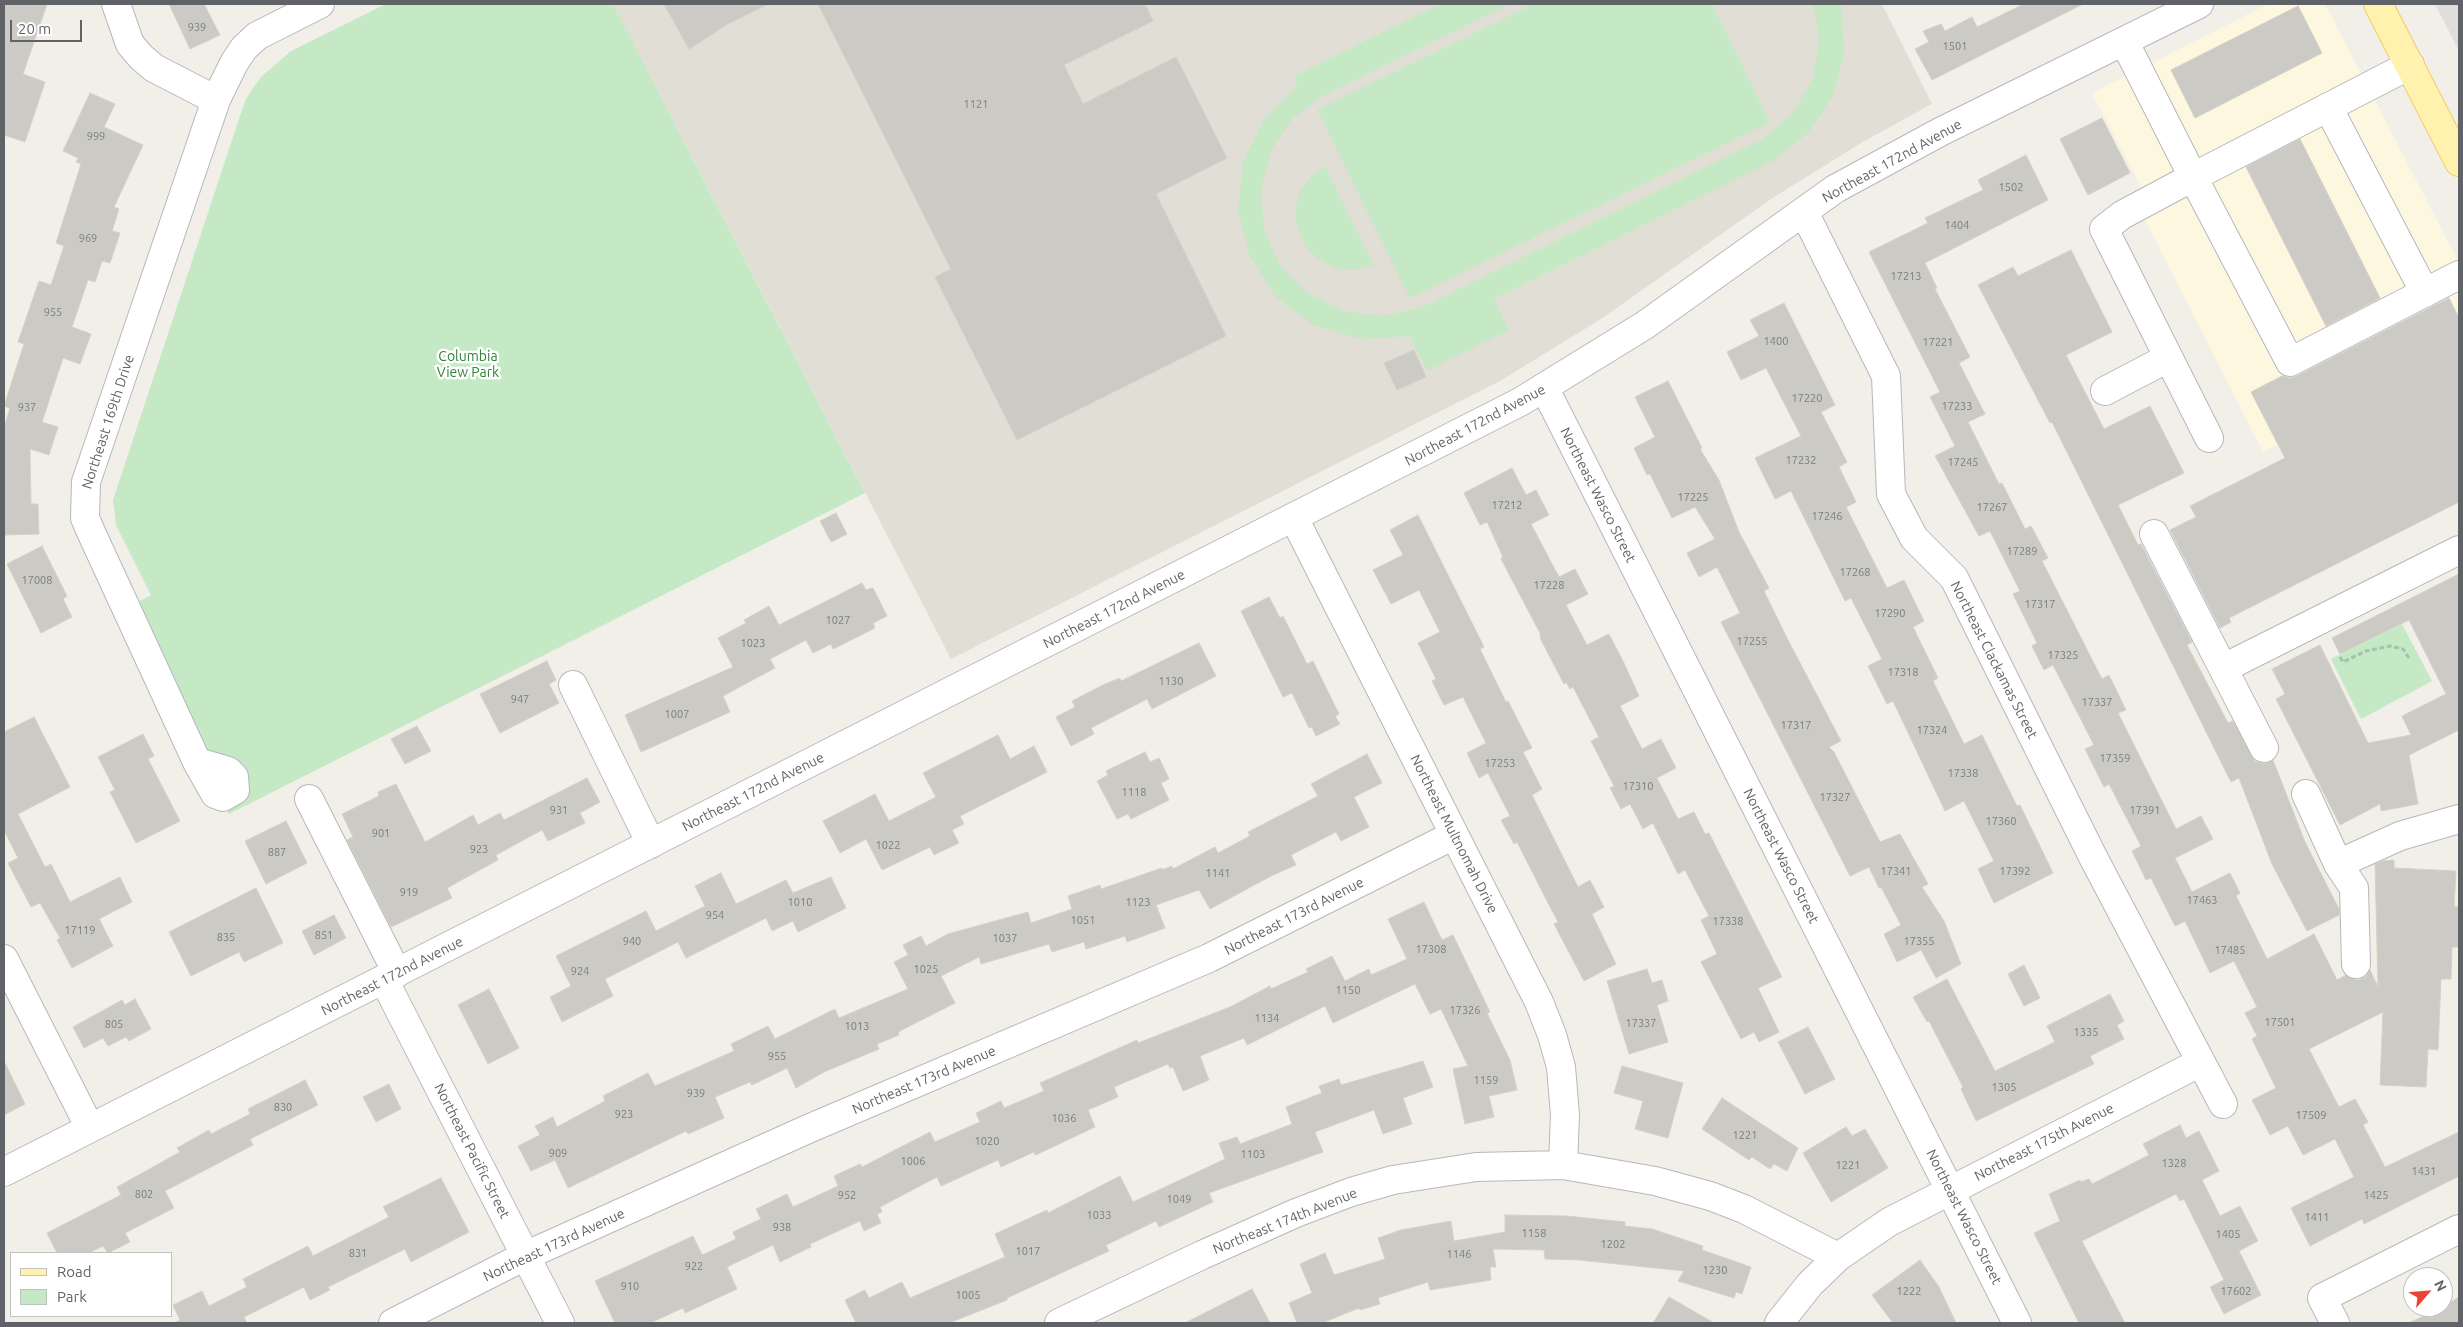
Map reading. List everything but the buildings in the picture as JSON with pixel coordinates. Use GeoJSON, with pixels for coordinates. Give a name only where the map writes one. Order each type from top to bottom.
{"type":"FeatureCollection","features":[{"type":"Feature","properties":{"kind":"main road"},"geometry":{"type":"LineString","coordinates":[[2378,4],[2458,157]]}},
{"type":"Feature","properties":{"kind":"street"},"geometry":{"type":"LineString","coordinates":[[116,4],[130,44],[141,58],[154,68],[216,100]]}},
{"type":"Feature","properties":{"kind":"street","name":"Northeast 169th Drive"},"geometry":{"type":"LineString","coordinates":[[197,762],[85,518],[86,482],[216,100],[234,63],[244,48],[257,36],[320,4]]}},
{"type":"Feature","properties":{"kind":"street","name":"Northeast 172nd Avenue"},"geometry":{"type":"LineString","coordinates":[[4,1172],[1545,389],[1645,325],[1835,189],[1940,132],[2199,4]]}},
{"type":"Feature","properties":{"kind":"street"},"geometry":{"type":"LineString","coordinates":[[2124,41],[2290,362],[2459,274]]}},
{"type":"Feature","properties":{"kind":"street"},"geometry":{"type":"LineString","coordinates":[[2209,438],[2104,229],[2122,215],[2410,65]]}},
{"type":"Feature","properties":{"kind":"street"},"geometry":{"type":"LineString","coordinates":[[2328,107],[2425,292]]}},
{"type":"Feature","properties":{"kind":"street","name":"Northeast Clackamas Street"},"geometry":{"type":"LineString","coordinates":[[1804,212],[1886,376],[1891,494],[1914,538],[1954,578],[2093,857],[2223,1104]]}},
{"type":"Feature","properties":{"kind":"street"},"geometry":{"type":"LineString","coordinates":[[2105,391],[2168,358]]}},
{"type":"Feature","properties":{"kind":"street","name":"Northeast Wasco Street"},"geometry":{"type":"LineString","coordinates":[[1545,389],[2017,1323]]}},
{"type":"Feature","properties":{"kind":"street","name":"Northeast Multnomah Drive"},"geometry":{"type":"LineString","coordinates":[[1294,518],[1539,1002],[1552,1035],[1561,1067],[1565,1115],[1563,1165]]}},
{"type":"Feature","properties":{"kind":"street"},"geometry":{"type":"LineString","coordinates":[[2154,534],[2264,748]]}},
{"type":"Feature","properties":{"kind":"street"},"geometry":{"type":"LineString","coordinates":[[2224,668],[2459,550]]}},
{"type":"Feature","properties":{"kind":"street"},"geometry":{"type":"LineString","coordinates":[[573,686],[651,844]]}},
{"type":"Feature","properties":{"kind":"street"},"geometry":{"type":"LineString","coordinates":[[2306,794],[2338,864],[2354,888],[2356,964]]}},
{"type":"Feature","properties":{"kind":"street","name":"Northeast Pacific Street"},"geometry":{"type":"LineString","coordinates":[[309,799],[390,976],[560,1323]]}},
{"type":"Feature","properties":{"kind":"street"},"geometry":{"type":"LineString","coordinates":[[2338,864],[2400,836],[2459,819]]}},
{"type":"Feature","properties":{"kind":"street","name":"Northeast 173rd Avenue"},"geometry":{"type":"LineString","coordinates":[[393,1323],[526,1256],[817,1125],[1209,958],[1454,835]]}},
{"type":"Feature","properties":{"kind":"street"},"geometry":{"type":"LineString","coordinates":[[4,959],[90,1128]]}},
{"type":"Feature","properties":{"kind":"street","name":"Northeast 175th Avenue"},"geometry":{"type":"LineString","coordinates":[[1778,1323],[1810,1284],[1838,1257],[1889,1222],[2202,1062]]}},
{"type":"Feature","properties":{"kind":"street","name":"Northeast 174th Avenue"},"geometry":{"type":"LineString","coordinates":[[1059,1323],[1296,1213],[1351,1192],[1393,1180],[1439,1171],[1512,1165],[1563,1165],[1655,1180],[1710,1196],[1744,1209],[1838,1257]]}},
{"type":"Feature","properties":{"kind":"street"},"geometry":{"type":"LineString","coordinates":[[2335,1323],[2322,1298],[2459,1229]]}},
{"type":"Feature","properties":{"kind":"path"},"geometry":{"type":"LineString","coordinates":[[2340,657],[2343,662],[2366,650],[2390,646],[2403,649],[2409,658]]}},
{"type":"Feature","properties":{"kind":"shaded area"},"geometry":{"type":"Polygon","coordinates":[[[613,4],[1882,4],[1932,104],[1861,143],[1771,199],[1601,319],[1500,381],[951,659],[613,4]]]}},
{"type":"Feature","properties":{"kind":"shaded area"},"geometry":{"type":"Polygon","coordinates":[[[2268,4],[2325,4],[2459,263],[2459,352],[2263,452],[2133,196],[2143,191],[2092,93],[2268,4]]]}},
{"type":"Feature","properties":{"kind":"shaded area"},"geometry":{"type":"Polygon","coordinates":[[[2435,4],[2459,4],[2459,51],[2435,4]]]}},
{"type":"Feature","properties":{"kind":"green space","name":"Columbia View Park"},"geometry":{"type":"Polygon","coordinates":[[[386,4],[613,4],[865,493],[229,814],[124,609],[151,595],[116,525],[113,500],[245,101],[261,77],[291,51],[386,4]]]}},
{"type":"Feature","properties":{"kind":"green space"},"geometry":{"type":"Polygon","coordinates":[[[1440,4],[1510,4],[1324,95],[1292,119],[1270,152],[1261,190],[1264,229],[1280,265],[1308,293],[1343,311],[1382,316],[1420,308],[1763,139],[1793,113],[1813,78],[1819,38],[1813,4],[1840,4],[1844,56],[1832,97],[1808,133],[1774,160],[1494,299],[1509,330],[1427,371],[1410,336],[1362,339],[1315,326],[1276,297],[1250,257],[1238,210],[1243,162],[1264,119],[1298,85],[1294,76],[1440,4]]]}},
{"type":"Feature","properties":{"kind":"green space"},"geometry":{"type":"Polygon","coordinates":[[[1534,4],[1712,4],[1770,122],[1410,298],[1317,110],[1534,4]]]}},
{"type":"Feature","properties":{"kind":"green space"},"geometry":{"type":"Polygon","coordinates":[[[1325,166],[1374,265],[1355,270],[1336,268],[1319,260],[1306,247],[1298,230],[1295,212],[1299,193],[1310,177],[1325,166]]]}},
{"type":"Feature","properties":{"kind":"green space"},"geometry":{"type":"Polygon","coordinates":[[[2402,624],[2432,681],[2361,719],[2331,659],[2402,624]]]}}]}
